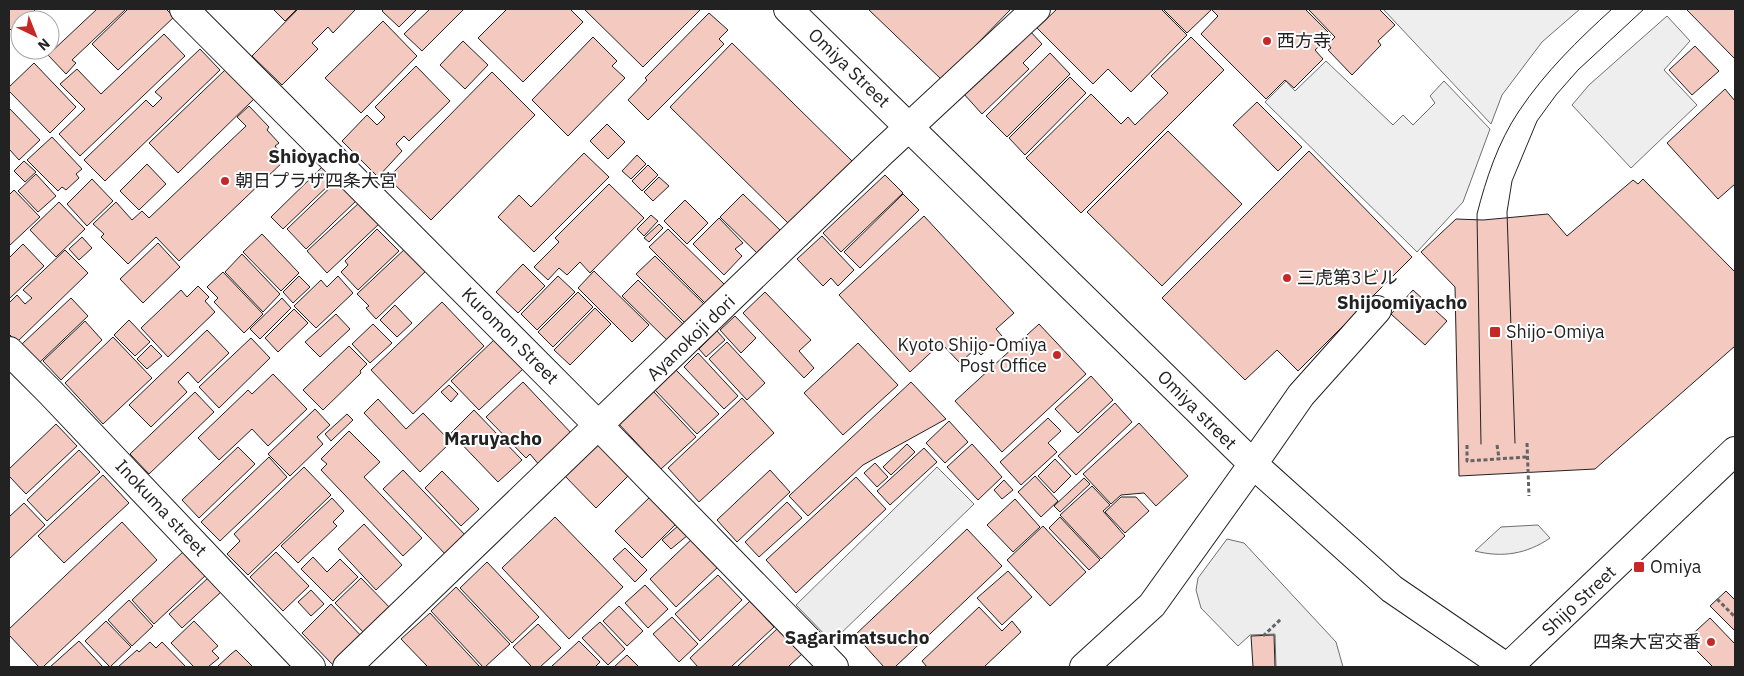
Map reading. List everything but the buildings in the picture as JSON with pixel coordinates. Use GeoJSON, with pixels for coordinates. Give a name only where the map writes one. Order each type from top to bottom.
{"type":"FeatureCollection","features":[{"type":"Feature","properties":{"kind":"street","name":"Kuromon Street"},"geometry":{"type":"LineString","coordinates":[[184,9],[599,426],[834,667]]}},
{"type":"Feature","properties":{"kind":"street","name":"Omiya Street"},"geometry":{"type":"LineString","coordinates":[[788,9],[910,127]]}},
{"type":"Feature","properties":{"kind":"street","name":"Ayanokoji dori"},"geometry":{"type":"LineString","coordinates":[[347,667],[910,127],[1036,9]]}},
{"type":"Feature","properties":{"kind":"street","name":"Omiya street"},"geometry":{"type":"LineString","coordinates":[[910,127],[1253,464],[1392,589],[1507,667]]}},
{"type":"Feature","properties":{"kind":"street"},"geometry":{"type":"LineString","coordinates":[[1084,667],[1152,604],[1301,395],[1377,310]]}},
{"type":"Feature","properties":{"kind":"street","name":"Inokuma street"},"geometry":{"type":"LineString","coordinates":[[9,351],[57,399],[311,667]]}},
{"type":"Feature","properties":{"kind":"street","name":"Shijo Street"},"geometry":{"type":"LineString","coordinates":[[1507,667],[1735,451]]}},
{"type":"Feature","properties":{"kind":"path"},"geometry":{"type":"LineString","coordinates":[[1527,443],[1529,496]]}},
{"type":"Feature","properties":{"kind":"path"},"geometry":{"type":"LineString","coordinates":[[1467,445],[1467,461],[1527,457]]}},
{"type":"Feature","properties":{"kind":"path"},"geometry":{"type":"LineString","coordinates":[[1497,445],[1499,458]]}},
{"type":"Feature","properties":{"kind":"path"},"geometry":{"type":"LineString","coordinates":[[1717,599],[1735,617]]}},
{"type":"Feature","properties":{"kind":"path"},"geometry":{"type":"LineString","coordinates":[[1263,636],[1281,619]]}},
{"type":"Feature","properties":{"kind":"shaded area"},"geometry":{"type":"Polygon","coordinates":[[[1383,9],[1580,9],[1542,42],[1502,95],[1491,124],[1383,9]]]}},
{"type":"Feature","properties":{"kind":"shaded area"},"geometry":{"type":"Polygon","coordinates":[[[1667,16],[1690,41],[1664,70],[1697,105],[1631,168],[1572,105],[1589,85],[1667,16]]]}},
{"type":"Feature","properties":{"kind":"shaded area"},"geometry":{"type":"Polygon","coordinates":[[[1326,61],[1393,125],[1403,115],[1413,125],[1435,103],[1430,96],[1444,81],[1490,129],[1463,202],[1417,252],[1265,102],[1286,81],[1295,91],[1326,61]]]}},
{"type":"Feature","properties":{"kind":"shaded area"},"geometry":{"type":"Polygon","coordinates":[[[937,467],[974,504],[832,642],[796,605],[937,467]]]}},
{"type":"Feature","properties":{"kind":"shaded area"},"geometry":{"type":"Polygon","coordinates":[[[1538,525],[1550,538],[1532,548],[1505,554],[1475,551],[1501,527],[1538,525]]]}},
{"type":"Feature","properties":{"kind":"shaded area"},"geometry":{"type":"Polygon","coordinates":[[[1227,539],[1244,543],[1336,642],[1343,667],[1276,667],[1275,634],[1250,635],[1238,646],[1201,608],[1196,590],[1198,578],[1227,539]]]}},
{"type":"Feature","properties":{"kind":"tram line"},"geometry":{"type":"LineString","coordinates":[[1481,444],[1477,214],[1484,187],[1505,135],[1529,97],[1562,57],[1612,9]]}},
{"type":"Feature","properties":{"kind":"tram line"},"geometry":{"type":"LineString","coordinates":[[1515,443],[1507,212],[1512,181],[1537,121],[1556,95],[1578,70],[1644,9]]}},
{"type":"Feature","properties":{"kind":"place","name":"西方寺"},"geometry":{"type":"Point","coordinates":[1267,41]}},
{"type":"Feature","properties":{"kind":"place","name":"朝日プラザ四条大宮"},"geometry":{"type":"Point","coordinates":[225,181]}},
{"type":"Feature","properties":{"kind":"place","name":"三虎第3ビル"},"geometry":{"type":"Point","coordinates":[1287,278]}},
{"type":"Feature","properties":{"kind":"place","name":"Shijo-Omiya"},"geometry":{"type":"Point","coordinates":[1495,332]}},
{"type":"Feature","properties":{"kind":"place","name":"Kyoto Shijo-Omiya Post Office"},"geometry":{"type":"Point","coordinates":[1057,355]}},
{"type":"Feature","properties":{"kind":"place","name":"Omiya"},"geometry":{"type":"Point","coordinates":[1639,567]}},
{"type":"Feature","properties":{"kind":"place","name":"四条大宮交番"},"geometry":{"type":"Point","coordinates":[1711,642]}},
{"type":"Feature","properties":{"kind":"district","name":"Shioyacho"},"geometry":{"type":"Point","coordinates":[314,156]}},
{"type":"Feature","properties":{"kind":"district","name":"Shijoomiyacho"},"geometry":{"type":"Point","coordinates":[1402,302]}},
{"type":"Feature","properties":{"kind":"district","name":"Maruyacho"},"geometry":{"type":"Point","coordinates":[493,438]}},
{"type":"Feature","properties":{"kind":"district","name":"Sagarimatsucho"},"geometry":{"type":"Point","coordinates":[857,637]}}]}
